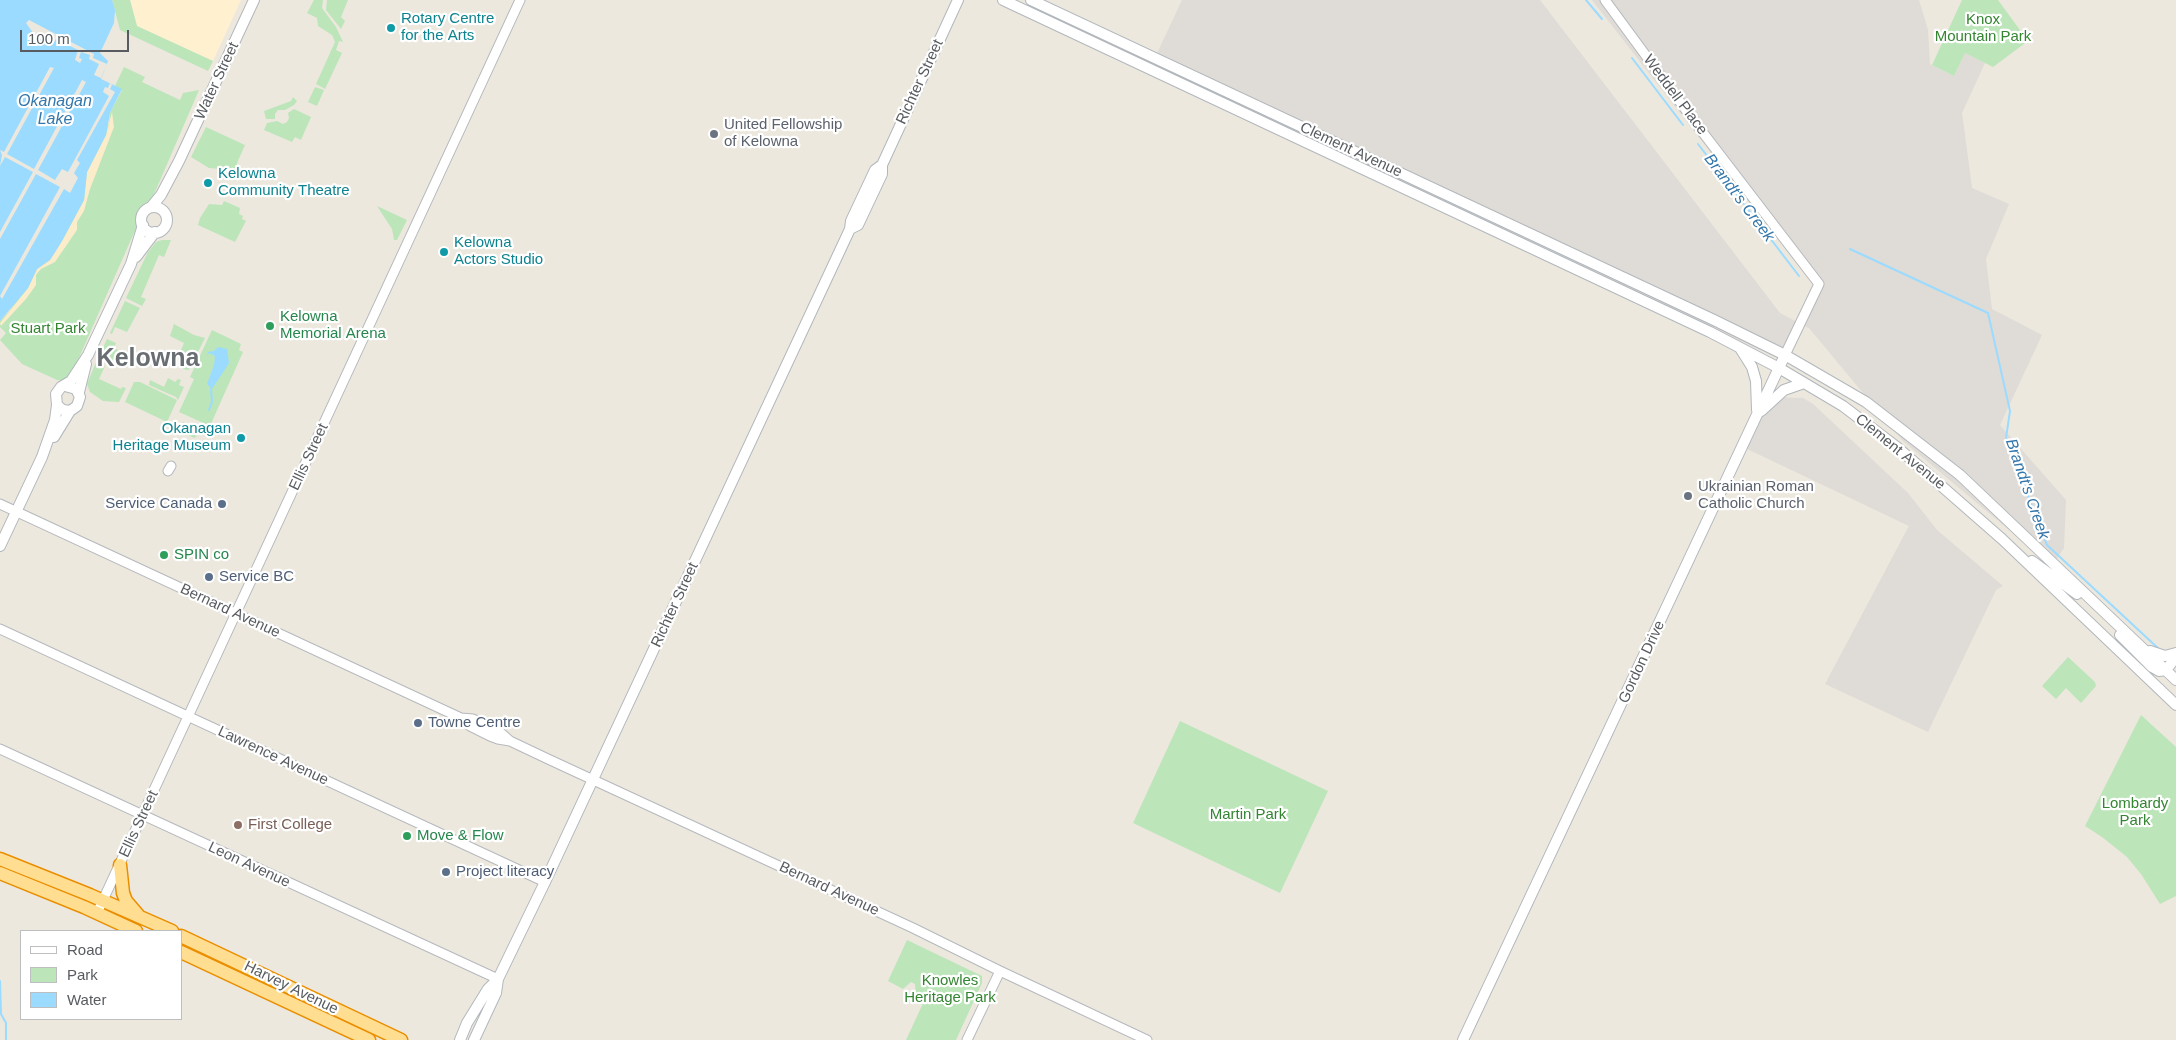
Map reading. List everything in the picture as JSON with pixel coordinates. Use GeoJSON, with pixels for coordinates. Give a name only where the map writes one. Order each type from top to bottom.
{"type":"FeatureCollection","features":[{"type":"Feature","properties":{"kind":"highway"},"geometry":{"type":"LineString","coordinates":[[0,859],[170,930]]}},
{"type":"Feature","properties":{"kind":"highway"},"geometry":{"type":"LineString","coordinates":[[120,865],[123,893],[126,901],[139,917]]}},
{"type":"Feature","properties":{"kind":"highway"},"geometry":{"type":"LineString","coordinates":[[0,873],[134,930]]}},
{"type":"Feature","properties":{"kind":"highway","name":"Harvey Avenue"},"geometry":{"type":"LineString","coordinates":[[182,936],[401,1040]]}},
{"type":"Feature","properties":{"kind":"highway","name":"Harvey Avenue"},"geometry":{"type":"LineString","coordinates":[[182,952],[368,1040]]}},
{"type":"Feature","properties":{"kind":"main road","name":"Water Street"},"geometry":{"type":"LineString","coordinates":[[151,207],[161,194],[179,161],[254,0]]}},
{"type":"Feature","properties":{"kind":"main road","name":"Richter Street"},"geometry":{"type":"LineString","coordinates":[[474,1040],[496,993],[498,979],[850,230],[851,221],[875,170],[882,165],[958,0]]}},
{"type":"Feature","properties":{"kind":"main road","name":"Clement Avenue"},"geometry":{"type":"LineString","coordinates":[[1003,0],[1740,348],[1779,368],[1843,406],[1898,448],[2002,539],[2176,705]]}},
{"type":"Feature","properties":{"kind":"main road","name":"Clement Avenue"},"geometry":{"type":"LineString","coordinates":[[1031,0],[1671,300],[1785,355],[1866,402],[1960,474],[2176,680]]}},
{"type":"Feature","properties":{"kind":"main road","name":"Water Street"},"geometry":{"type":"LineString","coordinates":[[164,211],[179,161]]}},
{"type":"Feature","properties":{"kind":"main road"},"geometry":{"type":"LineString","coordinates":[[42,457],[57,412],[56,394],[71,381],[88,355],[131,264],[143,224],[143,214],[151,207],[164,211],[167,217],[166,224],[162,230],[155,232],[147,230],[143,224]]}},
{"type":"Feature","properties":{"kind":"main road"},"geometry":{"type":"LineString","coordinates":[[131,264],[155,232]]}},
{"type":"Feature","properties":{"kind":"main road","name":"Clement Avenue"},"geometry":{"type":"LineString","coordinates":[[1576,269],[1584,268],[1631,289],[1671,300]]}},
{"type":"Feature","properties":{"kind":"main road"},"geometry":{"type":"LineString","coordinates":[[1740,348],[1752,367],[1756,382],[1757,416]]}},
{"type":"Feature","properties":{"kind":"main road"},"geometry":{"type":"LineString","coordinates":[[0,546],[42,457],[70,411],[80,402],[79,392],[88,355]]}},
{"type":"Feature","properties":{"kind":"main road","name":"Gordon Drive"},"geometry":{"type":"LineString","coordinates":[[1463,1040],[1785,355]]}},
{"type":"Feature","properties":{"kind":"main road"},"geometry":{"type":"LineString","coordinates":[[1757,416],[1784,390],[1804,384]]}},
{"type":"Feature","properties":{"kind":"main road"},"geometry":{"type":"LineString","coordinates":[[65,386],[72,387],[79,392]]}},
{"type":"Feature","properties":{"kind":"main road"},"geometry":{"type":"LineString","coordinates":[[57,405],[63,410],[70,411]]}},
{"type":"Feature","properties":{"kind":"main road"},"geometry":{"type":"LineString","coordinates":[[2002,539],[2070,587],[2107,621],[2152,667],[2159,671],[2166,670],[2176,658]]}},
{"type":"Feature","properties":{"kind":"main road"},"geometry":{"type":"LineString","coordinates":[[2145,649],[2158,655],[2169,656],[2176,654]]}},
{"type":"Feature","properties":{"kind":"main road","name":"Richter Street"},"geometry":{"type":"LineString","coordinates":[[460,1040],[467,1023],[488,989],[498,979]]}},
{"type":"Feature","properties":{"kind":"street","name":"Ellis Street"},"geometry":{"type":"LineString","coordinates":[[97,913],[520,0]]}},
{"type":"Feature","properties":{"kind":"street","name":"Weddell Place"},"geometry":{"type":"LineString","coordinates":[[1605,0],[1694,121],[1820,284]]}},
{"type":"Feature","properties":{"kind":"street","name":"Gordon Drive"},"geometry":{"type":"LineString","coordinates":[[1785,355],[1820,284]]}},
{"type":"Feature","properties":{"kind":"street","name":"Bernard Avenue"},"geometry":{"type":"LineString","coordinates":[[0,504],[461,718],[470,726],[498,740],[510,741],[914,928],[1000,972],[1147,1040]]}},
{"type":"Feature","properties":{"kind":"street","name":"Lawrence Avenue"},"geometry":{"type":"LineString","coordinates":[[0,629],[545,882]]}},
{"type":"Feature","properties":{"kind":"street","name":"Leon Avenue"},"geometry":{"type":"LineString","coordinates":[[0,749],[498,979]]}},
{"type":"Feature","properties":{"kind":"street"},"geometry":{"type":"LineString","coordinates":[[967,1040],[1000,972]]}},
{"type":"Feature","properties":{"kind":"shaded area"},"geometry":{"type":"Polygon","coordinates":[[[130,0],[241,0],[213,61],[137,26],[130,0]]]}},
{"type":"Feature","properties":{"kind":"shaded area"},"geometry":{"type":"Polygon","coordinates":[[[1182,0],[1540,0],[1780,313],[1797,322],[1814,285],[1592,0],[1919,0],[1928,30],[1930,64],[1954,76],[1965,53],[1985,63],[1962,113],[1972,188],[2009,204],[1986,259],[1992,309],[2042,335],[2000,425],[2066,500],[2064,548],[2052,566],[1903,441],[1809,328],[1797,323],[1779,359],[1152,64],[1182,0]]]}},
{"type":"Feature","properties":{"kind":"shaded area"},"geometry":{"type":"Polygon","coordinates":[[[1766,397],[1803,398],[1813,404],[1908,493],[1937,530],[2003,586],[1996,590],[1928,732],[1825,684],[1909,526],[1743,447],[1766,397]]]}},
{"type":"Feature","properties":{"kind":"green space"},"geometry":{"type":"Polygon","coordinates":[[[112,0],[130,0],[137,26],[213,61],[208,71],[120,30],[112,0]]]}},
{"type":"Feature","properties":{"kind":"green space"},"geometry":{"type":"Polygon","coordinates":[[[314,0],[323,0],[322,8],[336,27],[343,42],[339,41],[336,50],[342,53],[325,89],[316,84],[335,42],[332,35],[318,26],[317,18],[307,13],[314,0]]]}},
{"type":"Feature","properties":{"kind":"green space"},"geometry":{"type":"Polygon","coordinates":[[[327,0],[348,0],[341,17],[345,21],[341,29],[326,10],[327,0]]]}},
{"type":"Feature","properties":{"kind":"green space","name":"Knox Mountain Park"},"geometry":{"type":"Polygon","coordinates":[[[1962,0],[1998,0],[2028,41],[1993,67],[1965,53],[1954,76],[1932,65],[1962,0]]]}},
{"type":"Feature","properties":{"kind":"green space","name":"Stuart Park"},"geometry":{"type":"Polygon","coordinates":[[[124,67],[145,77],[142,82],[180,100],[183,93],[199,90],[152,199],[139,210],[137,226],[78,360],[78,365],[71,378],[64,381],[57,380],[22,364],[0,340],[6,333],[0,327],[0,321],[10,310],[109,123],[110,113],[122,90],[115,86],[124,67]]]}},
{"type":"Feature","properties":{"kind":"green space"},"geometry":{"type":"Polygon","coordinates":[[[315,87],[324,90],[317,106],[308,102],[315,87]]]}},
{"type":"Feature","properties":{"kind":"green space"},"geometry":{"type":"Polygon","coordinates":[[[293,97],[297,101],[294,105],[285,110],[278,110],[275,114],[275,119],[266,119],[264,111],[291,101],[293,97]]]}},
{"type":"Feature","properties":{"kind":"green space"},"geometry":{"type":"Polygon","coordinates":[[[294,109],[311,117],[301,140],[295,137],[292,142],[264,130],[267,123],[277,121],[283,124],[287,122],[289,118],[288,113],[294,109]]]}},
{"type":"Feature","properties":{"kind":"green space"},"geometry":{"type":"Polygon","coordinates":[[[206,127],[245,145],[237,163],[238,170],[234,181],[221,169],[209,168],[191,157],[206,127]]]}},
{"type":"Feature","properties":{"kind":"green space"},"geometry":{"type":"Polygon","coordinates":[[[224,201],[240,208],[239,214],[246,221],[235,242],[198,225],[209,204],[222,205],[224,201]]]}},
{"type":"Feature","properties":{"kind":"green space"},"geometry":{"type":"Polygon","coordinates":[[[377,206],[407,220],[397,240],[394,240],[392,229],[377,206]]]}},
{"type":"Feature","properties":{"kind":"green space"},"geometry":{"type":"Polygon","coordinates":[[[171,240],[164,257],[159,255],[141,297],[146,299],[142,306],[126,298],[148,252],[156,242],[171,240]]]}},
{"type":"Feature","properties":{"kind":"green space"},"geometry":{"type":"Polygon","coordinates":[[[125,301],[140,308],[127,332],[115,327],[112,334],[110,333],[125,301]]]}},
{"type":"Feature","properties":{"kind":"green space"},"geometry":{"type":"Polygon","coordinates":[[[174,324],[194,335],[205,338],[189,370],[183,369],[183,364],[177,359],[184,343],[170,336],[174,324]]]}},
{"type":"Feature","properties":{"kind":"green space"},"geometry":{"type":"Polygon","coordinates":[[[212,330],[241,344],[239,350],[243,352],[210,426],[179,412],[194,379],[190,377],[212,330]]]}},
{"type":"Feature","properties":{"kind":"green space"},"geometry":{"type":"Polygon","coordinates":[[[107,339],[116,343],[114,348],[118,350],[113,360],[100,354],[107,339]]]}},
{"type":"Feature","properties":{"kind":"green space"},"geometry":{"type":"Polygon","coordinates":[[[96,362],[105,366],[99,379],[121,389],[122,387],[126,388],[119,402],[103,401],[90,392],[87,384],[96,362]]]}},
{"type":"Feature","properties":{"kind":"green space"},"geometry":{"type":"Polygon","coordinates":[[[168,378],[175,382],[178,379],[181,380],[179,385],[184,387],[178,400],[176,397],[149,385],[150,380],[164,387],[168,378]]]}},
{"type":"Feature","properties":{"kind":"green space"},"geometry":{"type":"Polygon","coordinates":[[[134,382],[140,382],[177,400],[167,422],[125,402],[134,382]]]}},
{"type":"Feature","properties":{"kind":"green space"},"geometry":{"type":"Polygon","coordinates":[[[183,422],[198,429],[197,436],[194,438],[179,431],[180,424],[183,422]]]}},
{"type":"Feature","properties":{"kind":"green space"},"geometry":{"type":"Polygon","coordinates":[[[2068,657],[2095,682],[2096,686],[2081,703],[2066,688],[2056,699],[2042,686],[2068,657]]]}},
{"type":"Feature","properties":{"kind":"green space","name":"Lombardy Park"},"geometry":{"type":"Polygon","coordinates":[[[2141,715],[2176,747],[2176,896],[2160,904],[2141,874],[2127,857],[2085,826],[2141,715]]]}},
{"type":"Feature","properties":{"kind":"green space","name":"Martin Park"},"geometry":{"type":"Polygon","coordinates":[[[1180,721],[1328,791],[1280,893],[1133,823],[1180,721]]]}},
{"type":"Feature","properties":{"kind":"green space","name":"Knowles Heritage Park"},"geometry":{"type":"Polygon","coordinates":[[[907,940],[982,976],[982,983],[956,1040],[906,1040],[925,999],[916,995],[915,984],[911,982],[903,989],[888,981],[907,940]]]}},
{"type":"Feature","properties":{"kind":"sand"},"geometry":{"type":"Polygon","coordinates":[[[112,112],[114,127],[90,189],[84,211],[77,222],[77,230],[55,262],[41,269],[36,275],[36,285],[1,326],[0,323],[28,288],[37,269],[50,260],[84,200],[87,172],[106,135],[112,112]]]}},
{"type":"Feature","properties":{"kind":"water","name":"Okanagan Lake"},"geometry":{"type":"Polygon","coordinates":[[[0,0],[112,0],[115,10],[114,23],[100,53],[108,61],[101,79],[122,89],[110,113],[106,135],[87,172],[84,200],[50,260],[37,269],[28,288],[0,321],[0,0]]]}},
{"type":"Feature","properties":{"kind":"water"},"geometry":{"type":"Polygon","coordinates":[[[218,347],[227,349],[229,363],[212,389],[207,384],[215,357],[209,353],[207,356],[208,352],[214,351],[218,347]]]}},
{"type":"Feature","properties":{"kind":"pier"},"geometry":{"type":"Polygon","coordinates":[[[29,20],[94,54],[93,58],[107,64],[101,78],[94,75],[99,64],[89,59],[90,55],[81,52],[79,58],[82,59],[80,63],[75,60],[78,50],[56,39],[51,46],[48,45],[49,42],[36,37],[26,23],[29,20]]]}},
{"type":"Feature","properties":{"kind":"pier"},"geometry":{"type":"Polygon","coordinates":[[[50,67],[54,68],[7,154],[34,169],[82,80],[86,82],[38,170],[55,180],[62,169],[68,172],[109,96],[103,92],[105,87],[108,88],[110,83],[112,85],[110,89],[115,92],[77,160],[80,163],[74,173],[78,178],[70,193],[64,189],[2,299],[0,296],[60,187],[36,174],[0,239],[0,232],[33,172],[5,157],[0,166],[2,155],[0,150],[4,152],[50,67]]]}},
{"type":"Feature","properties":{"kind":"waterway","name":"Brandt's Creek"},"geometry":{"type":"LineString","coordinates":[[1586,0],[1602,19]]}},
{"type":"Feature","properties":{"kind":"waterway","name":"Brandt's Creek"},"geometry":{"type":"LineString","coordinates":[[1632,58],[1683,125]]}},
{"type":"Feature","properties":{"kind":"waterway","name":"Brandt's Creek"},"geometry":{"type":"LineString","coordinates":[[1698,144],[1799,276]]}},
{"type":"Feature","properties":{"kind":"waterway","name":"Brandt's Creek"},"geometry":{"type":"LineString","coordinates":[[1850,249],[1988,313],[2010,411],[2006,438],[2047,545],[2160,650]]}},
{"type":"Feature","properties":{"kind":"waterway"},"geometry":{"type":"LineString","coordinates":[[209,410],[212,402],[211,389]]}},
{"type":"Feature","properties":{"kind":"waterway"},"geometry":{"type":"LineString","coordinates":[[0,981],[1,1014],[6,1023],[6,1040]]}},
{"type":"Feature","properties":{"kind":"place","name":"Rotary Centre for the Arts"},"geometry":{"type":"Point","coordinates":[391,28]}},
{"type":"Feature","properties":{"kind":"place","name":"United Fellowship of Kelowna"},"geometry":{"type":"Point","coordinates":[714,134]}},
{"type":"Feature","properties":{"kind":"place","name":"Kelowna Community Theatre"},"geometry":{"type":"Point","coordinates":[208,183]}},
{"type":"Feature","properties":{"kind":"place","name":"Kelowna Actors Studio"},"geometry":{"type":"Point","coordinates":[444,252]}},
{"type":"Feature","properties":{"kind":"place","name":"Kelowna Memorial Arena"},"geometry":{"type":"Point","coordinates":[270,326]}},
{"type":"Feature","properties":{"kind":"place","name":"Okanagan Heritage Museum"},"geometry":{"type":"Point","coordinates":[241,438]}},
{"type":"Feature","properties":{"kind":"place","name":"Ukrainian Roman Catholic Church"},"geometry":{"type":"Point","coordinates":[1688,496]}},
{"type":"Feature","properties":{"kind":"place","name":"Service Canada"},"geometry":{"type":"Point","coordinates":[222,504]}},
{"type":"Feature","properties":{"kind":"place","name":"SPIN co"},"geometry":{"type":"Point","coordinates":[164,555]}},
{"type":"Feature","properties":{"kind":"place","name":"Service BC"},"geometry":{"type":"Point","coordinates":[209,577]}},
{"type":"Feature","properties":{"kind":"place","name":"Towne Centre"},"geometry":{"type":"Point","coordinates":[418,723]}},
{"type":"Feature","properties":{"kind":"place","name":"First College"},"geometry":{"type":"Point","coordinates":[238,825]}},
{"type":"Feature","properties":{"kind":"place","name":"Move & Flow"},"geometry":{"type":"Point","coordinates":[407,836]}},
{"type":"Feature","properties":{"kind":"place","name":"Project literacy"},"geometry":{"type":"Point","coordinates":[446,872]}},
{"type":"Feature","properties":{"kind":"district","name":"Kelowna"},"geometry":{"type":"Point","coordinates":[148,359]}}]}
